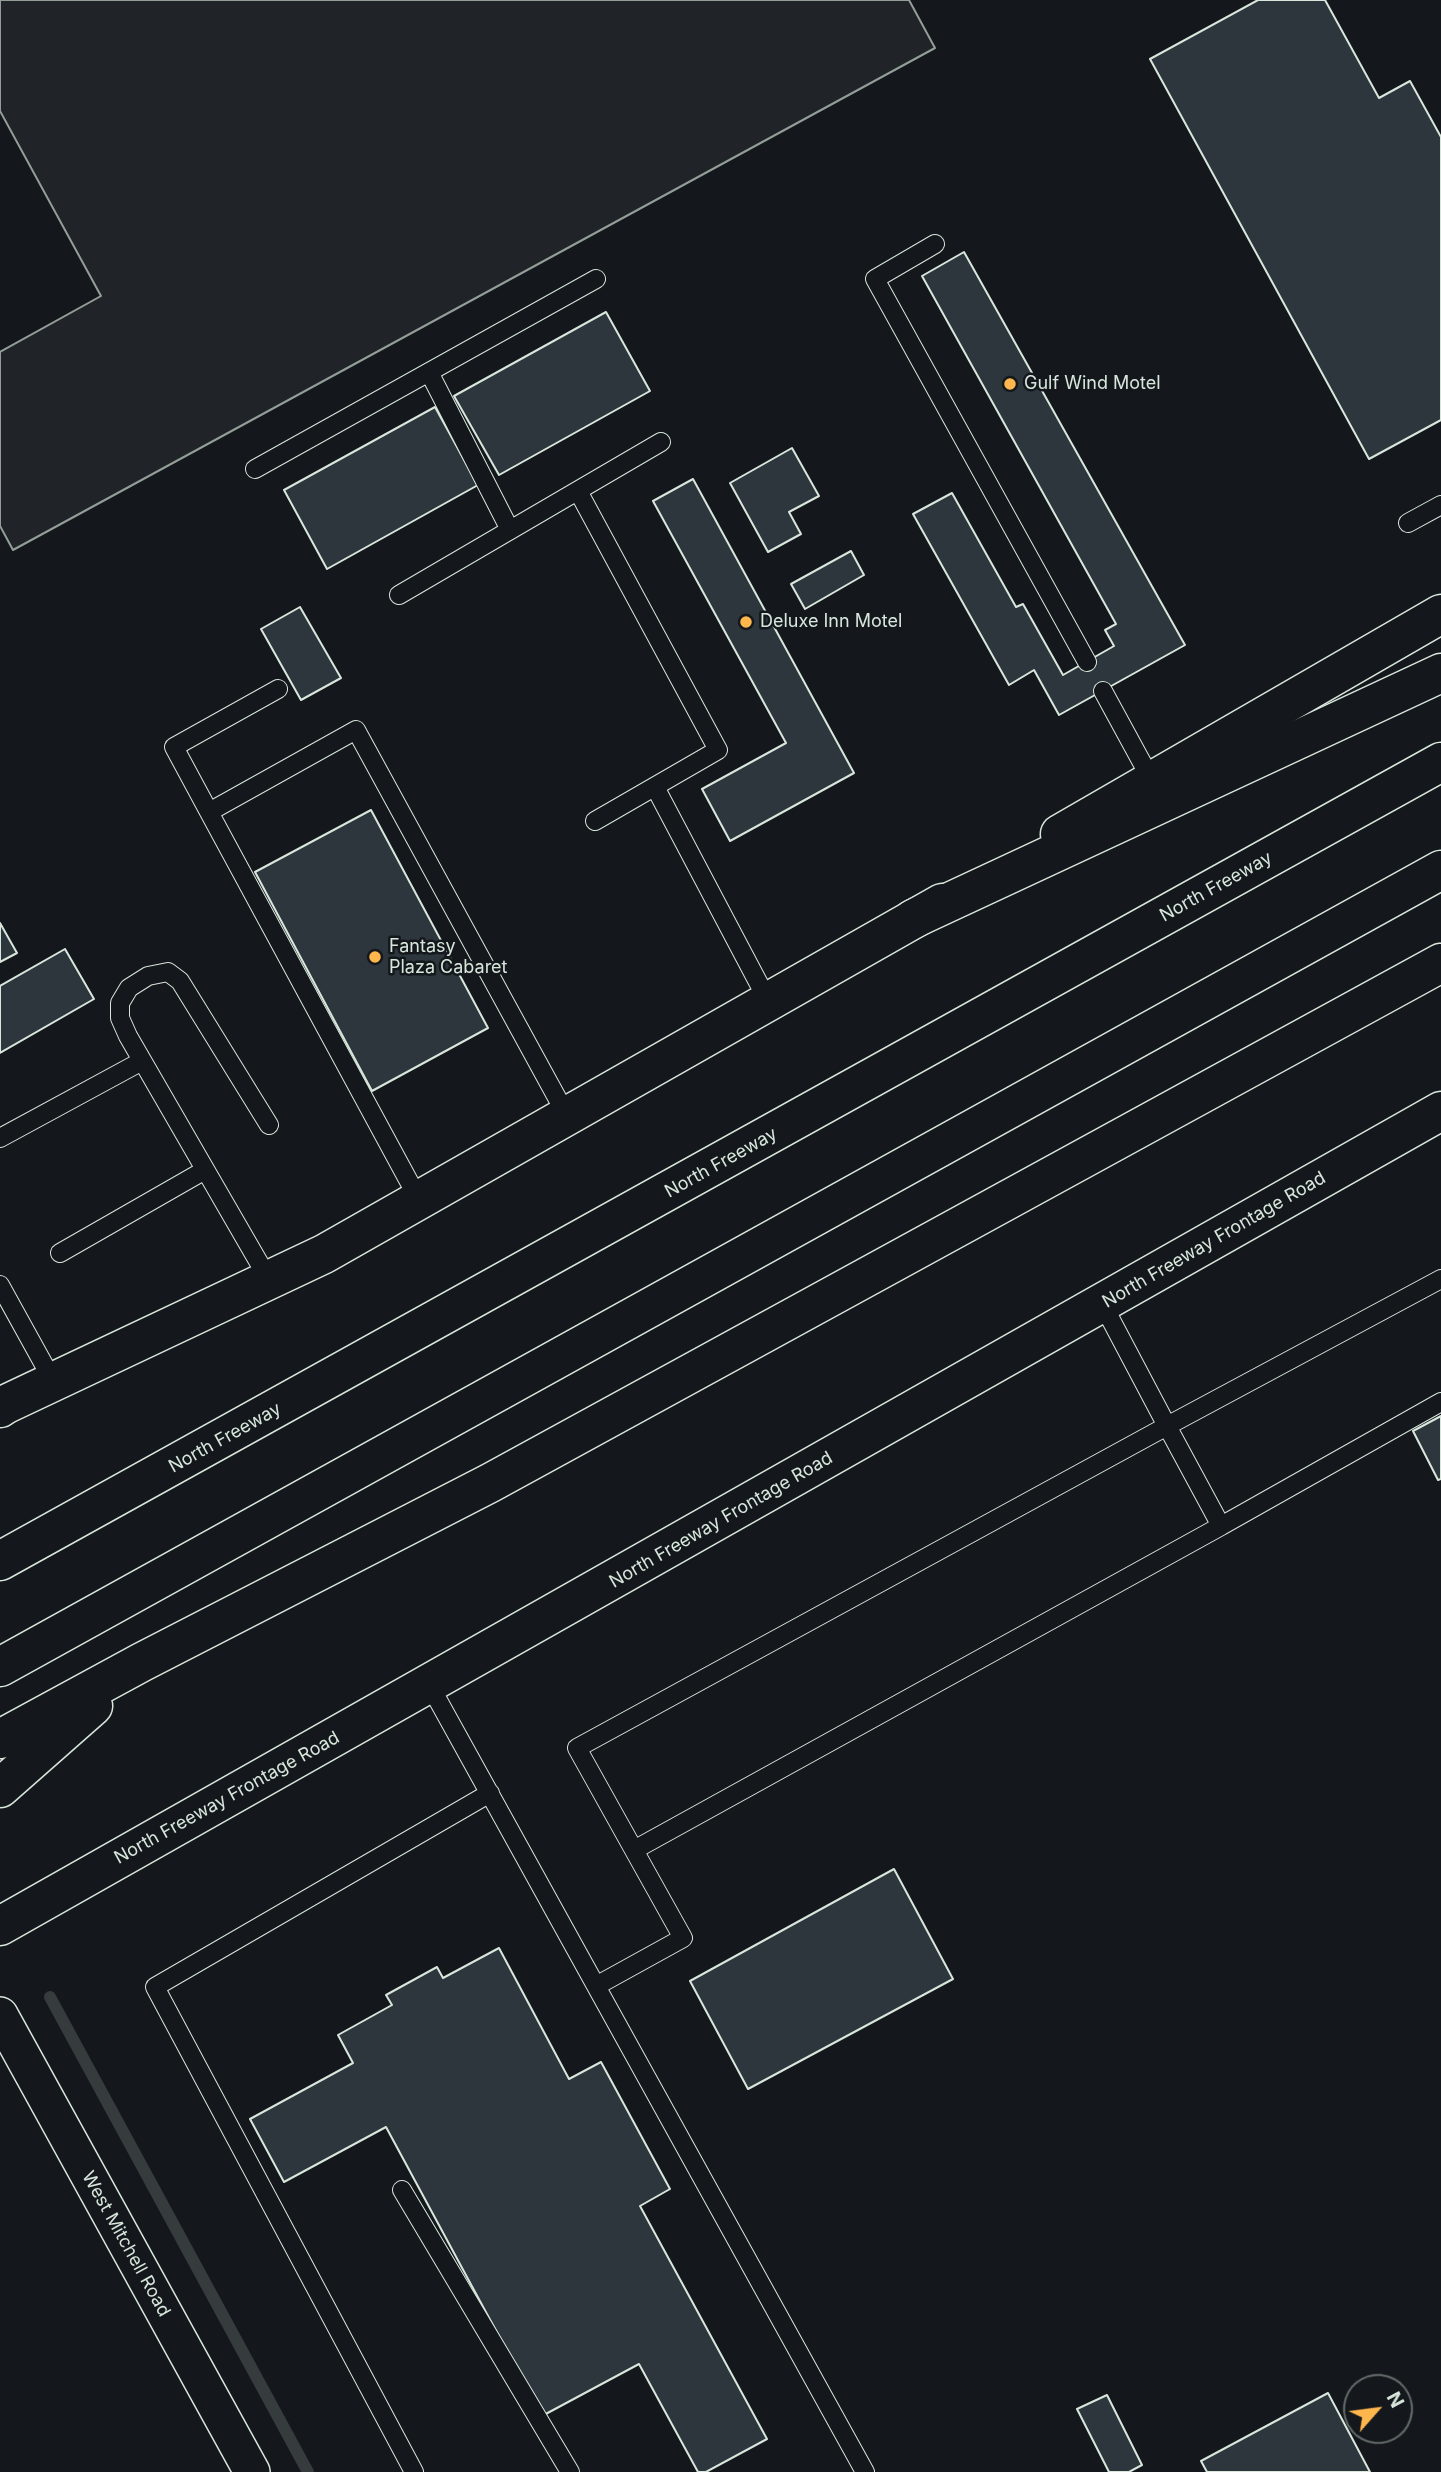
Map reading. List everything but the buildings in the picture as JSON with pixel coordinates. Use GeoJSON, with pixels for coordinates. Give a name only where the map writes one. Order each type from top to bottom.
{"type":"FeatureCollection","features":[{"type":"Feature","properties":{"kind":"main road"},"geometry":{"type":"LineString","coordinates":[[1,1407],[324,1254],[913,919],[1441,614]]}},
{"type":"Feature","properties":{"kind":"main road"},"geometry":{"type":"LineString","coordinates":[[913,919],[1441,673]]}},
{"type":"Feature","properties":{"kind":"main road","name":"North Freeway"},"geometry":{"type":"LineString","coordinates":[[0,1562],[1441,762]]}},
{"type":"Feature","properties":{"kind":"main road"},"geometry":{"type":"LineString","coordinates":[[0,1667],[1441,870]]}},
{"type":"Feature","properties":{"kind":"main road"},"geometry":{"type":"LineString","coordinates":[[0,1739],[142,1662],[490,1483],[1441,962]]}},
{"type":"Feature","properties":{"kind":"main road","name":"North Freeway Frontage Road"},"geometry":{"type":"LineString","coordinates":[[0,1926],[1441,1111]]}},
{"type":"Feature","properties":{"kind":"main road"},"geometry":{"type":"LineString","coordinates":[[0,1788],[142,1662]]}},
{"type":"Feature","properties":{"kind":"street","name":"West Mitchell Road"},"geometry":{"type":"LineString","coordinates":[[0,2015],[252,2472]]}},
{"type":"Feature","properties":{"kind":"lane"},"geometry":{"type":"LineString","coordinates":[[935,244],[874,279],[1087,662]]}},
{"type":"Feature","properties":{"kind":"lane"},"geometry":{"type":"LineString","coordinates":[[255,469],[596,279]]}},
{"type":"Feature","properties":{"kind":"lane"},"geometry":{"type":"LineString","coordinates":[[429,372],[510,530]]}},
{"type":"Feature","properties":{"kind":"lane"},"geometry":{"type":"LineString","coordinates":[[399,595],[661,442]]}},
{"type":"Feature","properties":{"kind":"lane"},"geometry":{"type":"LineString","coordinates":[[578,491],[718,750],[595,821]]}},
{"type":"Feature","properties":{"kind":"lane"},"geometry":{"type":"LineString","coordinates":[[1408,523],[1441,505]]}},
{"type":"Feature","properties":{"kind":"lane"},"geometry":{"type":"LineString","coordinates":[[278,689],[174,747],[419,1200]]}},
{"type":"Feature","properties":{"kind":"lane"},"geometry":{"type":"LineString","coordinates":[[1102,691],[1152,781]]}},
{"type":"Feature","properties":{"kind":"lane"},"geometry":{"type":"LineString","coordinates":[[209,811],[356,730],[567,1116]]}},
{"type":"Feature","properties":{"kind":"lane"},"geometry":{"type":"LineString","coordinates":[[655,787],[768,1001]]}},
{"type":"Feature","properties":{"kind":"lane"},"geometry":{"type":"LineString","coordinates":[[269,1125],[180,981],[168,972],[148,976],[129,988],[120,1003],[120,1018],[142,1061],[269,1280]]}},
{"type":"Feature","properties":{"kind":"lane"},"geometry":{"type":"LineString","coordinates":[[1,1138],[142,1061]]}},
{"type":"Feature","properties":{"kind":"lane"},"geometry":{"type":"LineString","coordinates":[[60,1253],[205,1170]]}},
{"type":"Feature","properties":{"kind":"lane"},"geometry":{"type":"LineString","coordinates":[[596,1986],[683,1938],[577,1748],[1441,1279]]}},
{"type":"Feature","properties":{"kind":"lane"},"geometry":{"type":"LineString","coordinates":[[3,1295],[53,1381]]}},
{"type":"Feature","properties":{"kind":"lane"},"geometry":{"type":"LineString","coordinates":[[1102,1303],[1221,1526]]}},
{"type":"Feature","properties":{"kind":"lane"},"geometry":{"type":"LineString","coordinates":[[634,1850],[1441,1402]]}},
{"type":"Feature","properties":{"kind":"lane"},"geometry":{"type":"LineString","coordinates":[[429,1684],[864,2472]]}},
{"type":"Feature","properties":{"kind":"lane"},"geometry":{"type":"LineString","coordinates":[[414,2472],[155,1987],[490,1793]]}},
{"type":"Feature","properties":{"kind":"lane"},"geometry":{"type":"LineString","coordinates":[[402,2190],[570,2472]]}},
{"type":"Feature","properties":{"kind":"shaded area"},"geometry":{"type":"Polygon","coordinates":[[[0,0],[909,0],[935,48],[13,550],[0,526],[0,352],[101,296],[0,111],[0,0]]]}},
{"type":"Feature","properties":{"kind":"waterway"},"geometry":{"type":"LineString","coordinates":[[50,1997],[308,2472]]}},
{"type":"Feature","properties":{"kind":"place","name":"Gulf Wind Motel"},"geometry":{"type":"Point","coordinates":[1010,384]}},
{"type":"Feature","properties":{"kind":"place","name":"Deluxe Inn Motel"},"geometry":{"type":"Point","coordinates":[746,622]}},
{"type":"Feature","properties":{"kind":"place","name":"Fantasy Plaza Cabaret"},"geometry":{"type":"Point","coordinates":[375,957]}}]}
